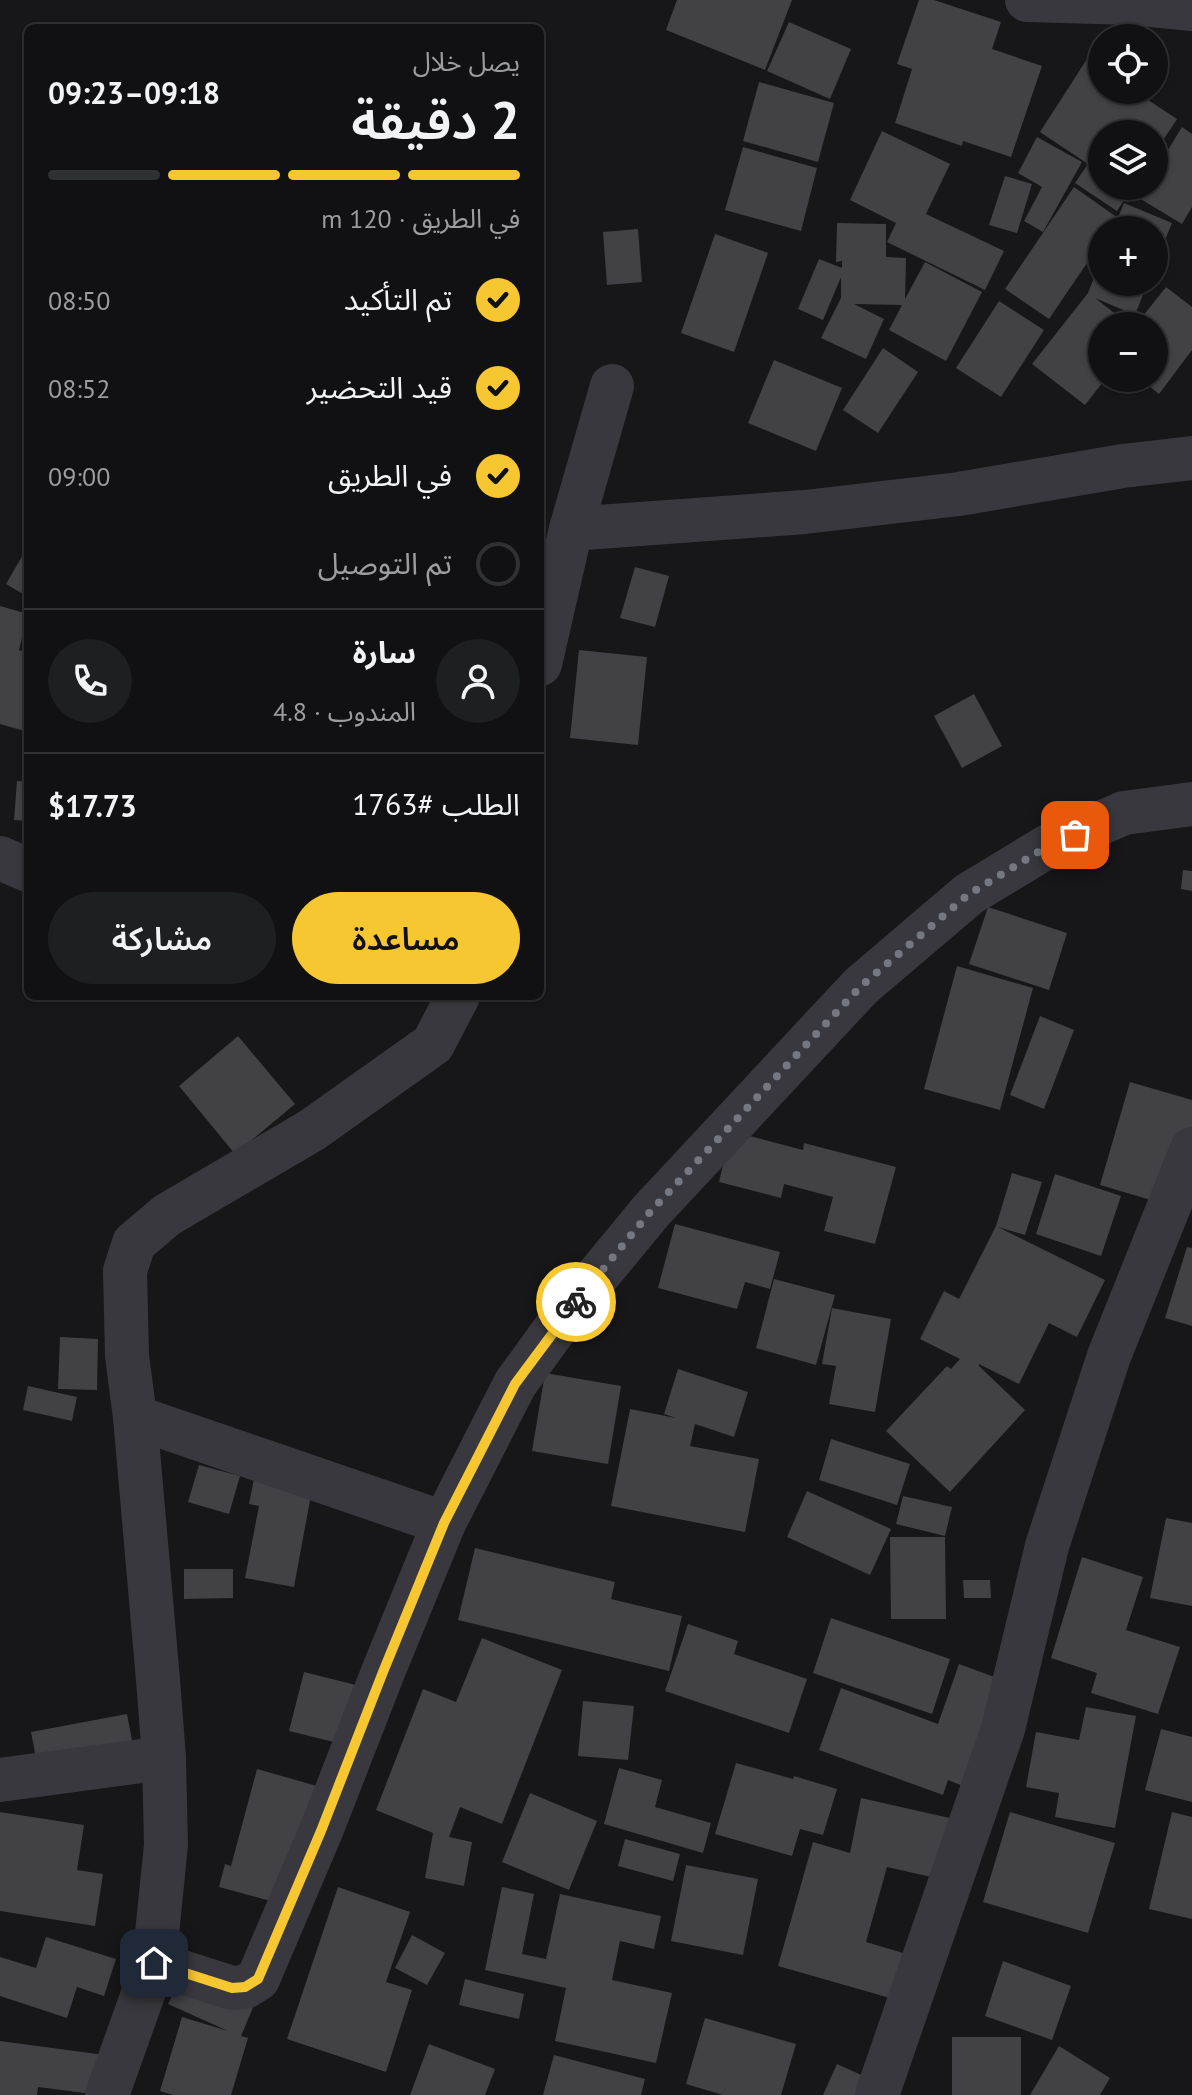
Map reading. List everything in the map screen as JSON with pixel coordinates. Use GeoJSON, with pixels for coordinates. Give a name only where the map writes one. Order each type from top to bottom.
{"type":"FeatureCollection","features":[{"type":"Feature","properties":{"kind":"street"},"geometry":{"type":"LineString","coordinates":[[1027,0],[1131,3],[1192,9]]}},
{"type":"Feature","properties":{"kind":"street"},"geometry":{"type":"LineString","coordinates":[[544,647],[571,529],[612,386]]}},
{"type":"Feature","properties":{"kind":"street"},"geometry":{"type":"LineString","coordinates":[[571,529],[898,502],[1192,458]]}},
{"type":"Feature","properties":{"kind":"street"},"geometry":{"type":"LineString","coordinates":[[154,1963],[232,1988],[245,1987],[258,1979],[321,1831],[444,1523],[515,1384],[562,1319],[651,1211],[861,986],[969,894],[1050,845],[1124,813],[1192,804]]}},
{"type":"Feature","properties":{"kind":"street"},"geometry":{"type":"LineString","coordinates":[[0,858],[24,868]]}},
{"type":"Feature","properties":{"kind":"street"},"geometry":{"type":"LineString","coordinates":[[107,2095],[154,1963],[166,1845],[164,1758],[127,1356],[125,1271],[134,1243],[167,1215],[312,1130],[433,1044],[456,1000]]}},
{"type":"Feature","properties":{"kind":"street"},"geometry":{"type":"LineString","coordinates":[[877,2095],[1003,1729],[1047,1546],[1109,1356],[1192,1149]]}},
{"type":"Feature","properties":{"kind":"street"},"geometry":{"type":"LineString","coordinates":[[135,1417],[444,1523]]}},
{"type":"Feature","properties":{"kind":"street"},"geometry":{"type":"LineString","coordinates":[[0,1780],[164,1758]]}},
{"type":"Feature","properties":{"kind":"building"},"geometry":{"type":"Polygon","coordinates":[[[677,0],[792,0],[765,70],[666,30],[677,0]]]}},
{"type":"Feature","properties":{"kind":"building"},"geometry":{"type":"Polygon","coordinates":[[[919,0],[934,0],[1001,22],[992,49],[1042,66],[1011,157],[963,141],[962,146],[895,123],[912,69],[897,64],[919,0]]]}},
{"type":"Feature","properties":{"kind":"building"},"geometry":{"type":"Polygon","coordinates":[[[789,22],[851,49],[830,99],[767,71],[789,22]]]}},
{"type":"Feature","properties":{"kind":"building"},"geometry":{"type":"Polygon","coordinates":[[[1087,59],[1088,104],[1154,104],[1177,119],[1168,133],[1168,120],[1088,120],[1088,164],[1040,132],[1087,59]]]}},
{"type":"Feature","properties":{"kind":"building"},"geometry":{"type":"Polygon","coordinates":[[[759,82],[834,103],[818,162],[743,141],[759,82]]]}},
{"type":"Feature","properties":{"kind":"building"},"geometry":{"type":"Polygon","coordinates":[[[1182,127],[1192,134],[1192,207],[1182,224],[1142,200],[1168,200],[1168,150],[1182,127]]]}},
{"type":"Feature","properties":{"kind":"building"},"geometry":{"type":"Polygon","coordinates":[[[882,131],[950,164],[926,214],[1004,251],[985,290],[887,242],[896,223],[850,200],[882,131]]]}},
{"type":"Feature","properties":{"kind":"building"},"geometry":{"type":"Polygon","coordinates":[[[1037,137],[1082,162],[1043,232],[1024,221],[1042,187],[1018,173],[1037,137]]]}},
{"type":"Feature","properties":{"kind":"building"},"geometry":{"type":"Polygon","coordinates":[[[743,147],[817,168],[801,231],[725,210],[743,147]]]}},
{"type":"Feature","properties":{"kind":"building"},"geometry":{"type":"Polygon","coordinates":[[[1088,164],[1088,192],[1075,183],[1088,164]]]}},
{"type":"Feature","properties":{"kind":"building"},"geometry":{"type":"Polygon","coordinates":[[[1005,176],[1032,184],[1017,233],[989,225],[1005,176]]]}},
{"type":"Feature","properties":{"kind":"building"},"geometry":{"type":"Polygon","coordinates":[[[1074,187],[1088,200],[1115,216],[1088,216],[1088,262],[1049,319],[1005,289],[1074,187]]]}},
{"type":"Feature","properties":{"kind":"building"},"geometry":{"type":"Polygon","coordinates":[[[1100,200],[1124,200],[1117,211],[1100,200]]]}},
{"type":"Feature","properties":{"kind":"building"},"geometry":{"type":"Polygon","coordinates":[[[1124,203],[1155,216],[1119,216],[1124,203]]]}},
{"type":"Feature","properties":{"kind":"building"},"geometry":{"type":"Polygon","coordinates":[[[837,223],[886,224],[886,257],[906,258],[905,299],[925,262],[982,292],[946,361],[889,330],[902,305],[854,304],[884,319],[866,359],[821,338],[841,298],[841,277],[823,320],[798,309],[819,259],[842,268],[842,261],[836,262],[837,223]]]}},
{"type":"Feature","properties":{"kind":"building"},"geometry":{"type":"Polygon","coordinates":[[[638,229],[642,282],[607,285],[603,232],[638,229]]]}},
{"type":"Feature","properties":{"kind":"building"},"geometry":{"type":"Polygon","coordinates":[[[715,234],[768,253],[734,352],[681,333],[715,234]]]}},
{"type":"Feature","properties":{"kind":"building"},"geometry":{"type":"Polygon","coordinates":[[[1168,289],[1192,307],[1192,350],[1168,382],[1168,312],[1146,312],[1159,296],[1168,296],[1168,289]]]}},
{"type":"Feature","properties":{"kind":"building"},"geometry":{"type":"Polygon","coordinates":[[[1088,293],[1088,296],[1142,296],[1136,312],[1128,312],[1095,298],[1113,312],[1088,312],[1088,392],[1095,392],[1085,405],[1032,364],[1088,293]]]}},
{"type":"Feature","properties":{"kind":"building"},"geometry":{"type":"Polygon","coordinates":[[[999,301],[1044,330],[1001,397],[956,368],[999,301]]]}},
{"type":"Feature","properties":{"kind":"building"},"geometry":{"type":"Polygon","coordinates":[[[883,348],[918,372],[878,433],[843,410],[883,348]]]}},
{"type":"Feature","properties":{"kind":"building"},"geometry":{"type":"Polygon","coordinates":[[[774,360],[842,388],[816,451],[748,423],[774,360]]]}},
{"type":"Feature","properties":{"kind":"building"},"geometry":{"type":"Polygon","coordinates":[[[24,553],[24,595],[6,584],[24,553]]]}},
{"type":"Feature","properties":{"kind":"building"},"geometry":{"type":"Polygon","coordinates":[[[635,567],[669,576],[655,627],[620,618],[635,567]]]}},
{"type":"Feature","properties":{"kind":"building"},"geometry":{"type":"Polygon","coordinates":[[[0,606],[24,613],[19,650],[24,652],[24,731],[0,724],[0,606]]]}},
{"type":"Feature","properties":{"kind":"building"},"geometry":{"type":"Polygon","coordinates":[[[579,650],[647,657],[638,745],[570,738],[579,650]]]}},
{"type":"Feature","properties":{"kind":"building"},"geometry":{"type":"Polygon","coordinates":[[[974,694],[1002,746],[962,768],[934,716],[974,694]]]}},
{"type":"Feature","properties":{"kind":"building"},"geometry":{"type":"Polygon","coordinates":[[[17,781],[24,782],[24,821],[14,820],[17,781]]]}},
{"type":"Feature","properties":{"kind":"building"},"geometry":{"type":"Polygon","coordinates":[[[1183,870],[1192,871],[1192,891],[1181,889],[1183,870]]]}},
{"type":"Feature","properties":{"kind":"building"},"geometry":{"type":"Polygon","coordinates":[[[988,907],[1067,933],[1049,990],[969,964],[988,907]]]}},
{"type":"Feature","properties":{"kind":"building"},"geometry":{"type":"Polygon","coordinates":[[[957,966],[1033,988],[1000,1110],[924,1089],[957,966]]]}},
{"type":"Feature","properties":{"kind":"building"},"geometry":{"type":"Polygon","coordinates":[[[1040,1016],[1074,1030],[1044,1109],[1010,1095],[1040,1016]]]}},
{"type":"Feature","properties":{"kind":"building"},"geometry":{"type":"Polygon","coordinates":[[[238,1036],[295,1104],[235,1154],[179,1086],[238,1036]]]}},
{"type":"Feature","properties":{"kind":"building"},"geometry":{"type":"Polygon","coordinates":[[[1130,1082],[1192,1100],[1192,1132],[1171,1206],[1100,1185],[1130,1082]]]}},
{"type":"Feature","properties":{"kind":"building"},"geometry":{"type":"Polygon","coordinates":[[[731,1131],[803,1150],[804,1143],[896,1167],[875,1244],[824,1231],[833,1197],[784,1184],[781,1198],[719,1182],[731,1131]]]}},
{"type":"Feature","properties":{"kind":"building"},"geometry":{"type":"Polygon","coordinates":[[[1012,1173],[1042,1182],[1025,1235],[998,1227],[1105,1280],[1077,1337],[1049,1323],[1019,1384],[979,1364],[1025,1410],[950,1492],[886,1431],[947,1366],[951,1369],[960,1359],[920,1339],[944,1291],[959,1299],[996,1226],[1012,1173]]]}},
{"type":"Feature","properties":{"kind":"building"},"geometry":{"type":"Polygon","coordinates":[[[1055,1174],[1121,1196],[1101,1256],[1036,1234],[1055,1174]]]}},
{"type":"Feature","properties":{"kind":"building"},"geometry":{"type":"Polygon","coordinates":[[[675,1224],[780,1252],[770,1289],[745,1282],[737,1309],[658,1288],[675,1224]]]}},
{"type":"Feature","properties":{"kind":"building"},"geometry":{"type":"Polygon","coordinates":[[[1187,1247],[1192,1248],[1192,1326],[1165,1318],[1187,1247]]]}},
{"type":"Feature","properties":{"kind":"building"},"geometry":{"type":"Polygon","coordinates":[[[774,1279],[835,1295],[816,1365],[756,1348],[774,1279]]]}},
{"type":"Feature","properties":{"kind":"building"},"geometry":{"type":"Polygon","coordinates":[[[832,1308],[891,1319],[875,1412],[829,1404],[836,1366],[822,1364],[832,1308]]]}},
{"type":"Feature","properties":{"kind":"building"},"geometry":{"type":"Polygon","coordinates":[[[60,1337],[98,1339],[97,1390],[58,1389],[60,1337]]]}},
{"type":"Feature","properties":{"kind":"building"},"geometry":{"type":"Polygon","coordinates":[[[678,1369],[748,1392],[734,1437],[695,1424],[690,1446],[759,1459],[745,1532],[611,1506],[630,1409],[676,1418],[664,1414],[678,1369]]]}},
{"type":"Feature","properties":{"kind":"building"},"geometry":{"type":"Polygon","coordinates":[[[545,1373],[621,1386],[608,1464],[532,1451],[545,1373]]]}},
{"type":"Feature","properties":{"kind":"building"},"geometry":{"type":"Polygon","coordinates":[[[28,1386],[77,1397],[72,1421],[23,1410],[28,1386]]]}},
{"type":"Feature","properties":{"kind":"building"},"geometry":{"type":"Polygon","coordinates":[[[831,1439],[910,1464],[897,1505],[819,1480],[831,1439]]]}},
{"type":"Feature","properties":{"kind":"building"},"geometry":{"type":"Polygon","coordinates":[[[199,1465],[240,1476],[229,1514],[188,1502],[199,1465]]]}},
{"type":"Feature","properties":{"kind":"building"},"geometry":{"type":"Polygon","coordinates":[[[256,1468],[314,1479],[294,1587],[245,1578],[259,1506],[249,1504],[256,1468]]]}},
{"type":"Feature","properties":{"kind":"building"},"geometry":{"type":"Polygon","coordinates":[[[807,1491],[891,1529],[870,1575],[787,1537],[807,1491]]]}},
{"type":"Feature","properties":{"kind":"building"},"geometry":{"type":"Polygon","coordinates":[[[903,1496],[952,1507],[945,1536],[896,1524],[903,1496]]]}},
{"type":"Feature","properties":{"kind":"building"},"geometry":{"type":"Polygon","coordinates":[[[1166,1518],[1192,1523],[1192,1606],[1150,1598],[1166,1518]]]}},
{"type":"Feature","properties":{"kind":"building"},"geometry":{"type":"Polygon","coordinates":[[[890,1537],[945,1537],[946,1619],[891,1619],[890,1537]]]}},
{"type":"Feature","properties":{"kind":"building"},"geometry":{"type":"Polygon","coordinates":[[[475,1548],[615,1582],[611,1599],[682,1616],[669,1671],[458,1620],[475,1548]]]}},
{"type":"Feature","properties":{"kind":"building"},"geometry":{"type":"Polygon","coordinates":[[[1082,1557],[1143,1577],[1126,1630],[1180,1647],[1158,1714],[1091,1693],[1097,1673],[1051,1658],[1082,1557]]]}},
{"type":"Feature","properties":{"kind":"building"},"geometry":{"type":"Polygon","coordinates":[[[184,1569],[233,1569],[233,1598],[184,1599],[184,1569]]]}},
{"type":"Feature","properties":{"kind":"building"},"geometry":{"type":"Polygon","coordinates":[[[963,1580],[990,1580],[991,1598],[964,1598],[963,1580]]]}},
{"type":"Feature","properties":{"kind":"building"},"geometry":{"type":"Polygon","coordinates":[[[831,1618],[950,1659],[932,1714],[813,1673],[831,1618]]]}},
{"type":"Feature","properties":{"kind":"building"},"geometry":{"type":"Polygon","coordinates":[[[688,1624],[738,1641],[734,1654],[807,1679],[789,1733],[665,1691],[688,1624]]]}},
{"type":"Feature","properties":{"kind":"building"},"geometry":{"type":"Polygon","coordinates":[[[482,1638],[562,1670],[502,1824],[460,1807],[449,1837],[472,1842],[464,1886],[425,1878],[433,1833],[376,1810],[423,1689],[456,1702],[482,1638]]]}},
{"type":"Feature","properties":{"kind":"building"},"geometry":{"type":"Polygon","coordinates":[[[959,1664],[1016,1685],[978,1792],[948,1780],[943,1795],[819,1750],[841,1688],[938,1724],[959,1664]]]}},
{"type":"Feature","properties":{"kind":"building"},"geometry":{"type":"Polygon","coordinates":[[[304,1672],[360,1686],[346,1745],[289,1731],[304,1672]]]}},
{"type":"Feature","properties":{"kind":"building"},"geometry":{"type":"Polygon","coordinates":[[[583,1701],[634,1706],[628,1760],[578,1756],[583,1701]]]}},
{"type":"Feature","properties":{"kind":"building"},"geometry":{"type":"Polygon","coordinates":[[[1086,1707],[1136,1716],[1115,1828],[1055,1817],[1059,1793],[1026,1787],[1036,1732],[1079,1740],[1086,1707]]]}},
{"type":"Feature","properties":{"kind":"building"},"geometry":{"type":"Polygon","coordinates":[[[127,1714],[139,1777],[43,1795],[31,1732],[127,1714]]]}},
{"type":"Feature","properties":{"kind":"building"},"geometry":{"type":"Polygon","coordinates":[[[1161,1729],[1192,1737],[1192,1802],[1145,1790],[1161,1729]]]}},
{"type":"Feature","properties":{"kind":"building"},"geometry":{"type":"Polygon","coordinates":[[[736,1763],[837,1789],[823,1835],[800,1829],[792,1856],[715,1834],[736,1763]]]}},
{"type":"Feature","properties":{"kind":"building"},"geometry":{"type":"Polygon","coordinates":[[[619,1768],[662,1780],[655,1807],[711,1823],[703,1853],[604,1824],[619,1768]]]}},
{"type":"Feature","properties":{"kind":"building"},"geometry":{"type":"Polygon","coordinates":[[[257,1769],[317,1786],[285,1905],[219,1887],[225,1864],[231,1866],[257,1769]]]}},
{"type":"Feature","properties":{"kind":"building"},"geometry":{"type":"Polygon","coordinates":[[[530,1793],[597,1821],[569,1890],[502,1862],[530,1793]]]}},
{"type":"Feature","properties":{"kind":"building"},"geometry":{"type":"Polygon","coordinates":[[[861,1798],[954,1819],[940,1879],[887,1867],[866,1942],[910,1955],[897,2000],[778,1966],[813,1842],[850,1853],[861,1798]]]}},
{"type":"Feature","properties":{"kind":"building"},"geometry":{"type":"Polygon","coordinates":[[[0,1812],[84,1825],[77,1870],[103,1874],[95,1926],[0,1911],[0,1812]]]}},
{"type":"Feature","properties":{"kind":"building"},"geometry":{"type":"Polygon","coordinates":[[[1010,1812],[1115,1843],[1088,1933],[983,1902],[1010,1812]]]}},
{"type":"Feature","properties":{"kind":"building"},"geometry":{"type":"Polygon","coordinates":[[[1172,1812],[1192,1817],[1192,1919],[1149,1909],[1172,1812]]]}},
{"type":"Feature","properties":{"kind":"building"},"geometry":{"type":"Polygon","coordinates":[[[625,1839],[680,1854],[673,1881],[618,1866],[625,1839]]]}},
{"type":"Feature","properties":{"kind":"building"},"geometry":{"type":"Polygon","coordinates":[[[686,1865],[758,1879],[743,1955],[671,1941],[686,1865]]]}},
{"type":"Feature","properties":{"kind":"building"},"geometry":{"type":"Polygon","coordinates":[[[338,1887],[410,1912],[386,1982],[412,1990],[386,2072],[287,2039],[338,1887]]]}},
{"type":"Feature","properties":{"kind":"building"},"geometry":{"type":"Polygon","coordinates":[[[502,1887],[534,1894],[522,1954],[546,1959],[560,1894],[661,1916],[654,1949],[620,1941],[612,1980],[672,1993],[656,2063],[555,2041],[566,1988],[485,1970],[502,1887]]]}},
{"type":"Feature","properties":{"kind":"building"},"geometry":{"type":"Polygon","coordinates":[[[412,1935],[445,1953],[427,1985],[395,1968],[412,1935]]]}},
{"type":"Feature","properties":{"kind":"building"},"geometry":{"type":"Polygon","coordinates":[[[46,1937],[116,1959],[104,1996],[77,1987],[67,2018],[0,1996],[0,1957],[36,1968],[46,1937]]]}},
{"type":"Feature","properties":{"kind":"building"},"geometry":{"type":"Polygon","coordinates":[[[1003,1961],[1071,1986],[1052,2040],[985,2016],[1003,1961]]]}},
{"type":"Feature","properties":{"kind":"building"},"geometry":{"type":"Polygon","coordinates":[[[186,1966],[257,1998],[241,2036],[248,2038],[231,2095],[173,2095],[160,2091],[182,2017],[228,2031],[168,2004],[186,1966]]]}},
{"type":"Feature","properties":{"kind":"building"},"geometry":{"type":"Polygon","coordinates":[[[465,1979],[524,1994],[519,2019],[459,2005],[465,1979]]]}},
{"type":"Feature","properties":{"kind":"building"},"geometry":{"type":"Polygon","coordinates":[[[705,2018],[796,2044],[781,2095],[723,2095],[686,2084],[705,2018]]]}},
{"type":"Feature","properties":{"kind":"building"},"geometry":{"type":"Polygon","coordinates":[[[952,2037],[1021,2037],[1021,2095],[952,2095],[952,2037]]]}},
{"type":"Feature","properties":{"kind":"building"},"geometry":{"type":"Polygon","coordinates":[[[0,2041],[105,2055],[100,2095],[38,2087],[37,2095],[0,2095],[0,2041]]]}},
{"type":"Feature","properties":{"kind":"building"},"geometry":{"type":"Polygon","coordinates":[[[429,2044],[495,2069],[485,2095],[410,2095],[429,2044]]]}},
{"type":"Feature","properties":{"kind":"building"},"geometry":{"type":"Polygon","coordinates":[[[1059,2046],[1110,2078],[1100,2095],[1030,2095],[1059,2046]]]}},
{"type":"Feature","properties":{"kind":"building"},"geometry":{"type":"Polygon","coordinates":[[[554,2055],[645,2079],[641,2095],[543,2095],[554,2055]]]}},
{"type":"Feature","properties":{"kind":"building"},"geometry":{"type":"Polygon","coordinates":[[[837,2064],[877,2082],[871,2095],[823,2095],[837,2064]]]}},
{"type":"Feature","properties":{"kind":"way so far"},"geometry":{"type":"LineString","coordinates":[[576,1302],[651,1211],[861,986],[969,894],[1050,845],[1075,835]]}},
{"type":"Feature","properties":{"kind":"route"},"geometry":{"type":"LineString","coordinates":[[154,1963],[232,1988],[245,1987],[258,1979],[321,1831],[444,1523],[515,1384],[576,1302]]}}]}
